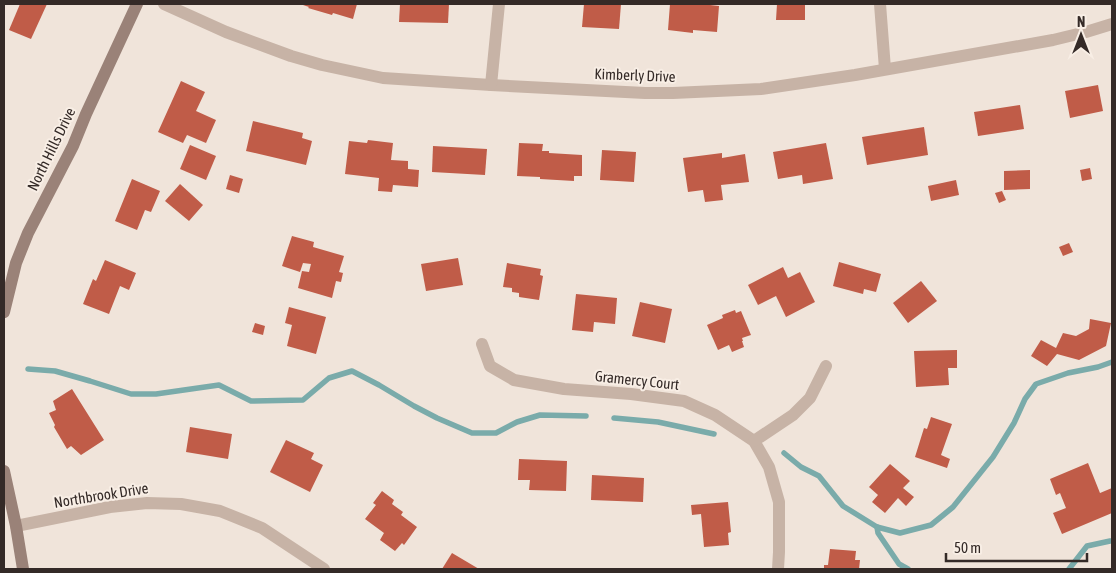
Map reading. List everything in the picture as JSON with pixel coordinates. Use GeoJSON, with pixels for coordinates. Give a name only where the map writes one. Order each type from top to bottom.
{"type":"FeatureCollection","features":[{"type":"Feature","properties":{"kind":"main road","name":"North Hills Drive"},"geometry":{"type":"LineString","coordinates":[[4,312],[16,263],[28,233],[73,146],[100,82],[137,4]]}},
{"type":"Feature","properties":{"kind":"main road"},"geometry":{"type":"LineString","coordinates":[[4,471],[23,569]]}},
{"type":"Feature","properties":{"kind":"street","name":"Kimberly Drive"},"geometry":{"type":"LineString","coordinates":[[164,4],[226,32],[291,56],[322,65],[383,78],[645,93],[680,93],[761,88],[1053,40],[1112,24]]}},
{"type":"Feature","properties":{"kind":"street"},"geometry":{"type":"LineString","coordinates":[[492,85],[499,4]]}},
{"type":"Feature","properties":{"kind":"street"},"geometry":{"type":"LineString","coordinates":[[880,4],[885,69]]}},
{"type":"Feature","properties":{"kind":"street","name":"Gramercy Court"},"geometry":{"type":"LineString","coordinates":[[482,344],[490,366],[514,380],[564,389],[631,394],[684,401],[714,415],[754,441],[769,467],[779,502],[778,569]]}},
{"type":"Feature","properties":{"kind":"street"},"geometry":{"type":"LineString","coordinates":[[754,441],[793,415],[810,398],[826,366]]}},
{"type":"Feature","properties":{"kind":"street","name":"Northbrook Drive"},"geometry":{"type":"LineString","coordinates":[[16,526],[110,507],[147,503],[181,504],[220,511],[262,528],[324,569]]}},
{"type":"Feature","properties":{"kind":"building"},"geometry":{"type":"Polygon","coordinates":[[[20,4],[47,4],[31,39],[9,30],[20,4]]]}},
{"type":"Feature","properties":{"kind":"building"},"geometry":{"type":"Polygon","coordinates":[[[300,4],[357,4],[353,19],[333,13],[332,15],[300,4]]]}},
{"type":"Feature","properties":{"kind":"building"},"geometry":{"type":"Polygon","coordinates":[[[400,4],[449,4],[448,23],[399,22],[400,4]]]}},
{"type":"Feature","properties":{"kind":"building"},"geometry":{"type":"Polygon","coordinates":[[[584,4],[621,4],[619,29],[582,27],[584,4]]]}},
{"type":"Feature","properties":{"kind":"building"},"geometry":{"type":"Polygon","coordinates":[[[670,4],[710,4],[719,6],[717,32],[693,30],[693,33],[668,30],[670,4]]]}},
{"type":"Feature","properties":{"kind":"building"},"geometry":{"type":"Polygon","coordinates":[[[777,4],[805,4],[805,20],[776,20],[777,4]]]}},
{"type":"Feature","properties":{"kind":"building"},"geometry":{"type":"Polygon","coordinates":[[[181,81],[205,92],[196,111],[216,120],[206,143],[187,135],[183,143],[158,132],[181,81]]]}},
{"type":"Feature","properties":{"kind":"building"},"geometry":{"type":"Polygon","coordinates":[[[1098,85],[1103,111],[1070,118],[1065,91],[1098,85]]]}},
{"type":"Feature","properties":{"kind":"building"},"geometry":{"type":"Polygon","coordinates":[[[1020,105],[1024,129],[978,136],[974,112],[1020,105]]]}},
{"type":"Feature","properties":{"kind":"building"},"geometry":{"type":"Polygon","coordinates":[[[253,121],[303,133],[302,138],[312,141],[306,165],[246,151],[253,121]]]}},
{"type":"Feature","properties":{"kind":"building"},"geometry":{"type":"Polygon","coordinates":[[[924,127],[928,155],[867,165],[862,137],[924,127]]]}},
{"type":"Feature","properties":{"kind":"building"},"geometry":{"type":"Polygon","coordinates":[[[368,140],[393,143],[391,160],[408,161],[408,169],[419,170],[418,187],[393,185],[392,192],[378,191],[379,178],[345,174],[349,141],[367,143],[368,140]]]}},
{"type":"Feature","properties":{"kind":"building"},"geometry":{"type":"Polygon","coordinates":[[[519,143],[543,144],[542,151],[549,151],[549,153],[582,155],[582,176],[574,176],[574,181],[517,176],[519,143]]]}},
{"type":"Feature","properties":{"kind":"building"},"geometry":{"type":"Polygon","coordinates":[[[826,143],[833,179],[803,184],[802,175],[778,179],[773,152],[826,143]]]}},
{"type":"Feature","properties":{"kind":"building"},"geometry":{"type":"Polygon","coordinates":[[[190,145],[216,156],[206,180],[180,169],[190,145]]]}},
{"type":"Feature","properties":{"kind":"building"},"geometry":{"type":"Polygon","coordinates":[[[433,146],[487,149],[485,175],[432,172],[433,146]]]}},
{"type":"Feature","properties":{"kind":"building"},"geometry":{"type":"Polygon","coordinates":[[[602,150],[636,152],[634,182],[600,180],[602,150]]]}},
{"type":"Feature","properties":{"kind":"building"},"geometry":{"type":"Polygon","coordinates":[[[722,153],[722,158],[745,154],[749,182],[721,185],[723,200],[705,202],[703,190],[688,192],[683,158],[722,153]]]}},
{"type":"Feature","properties":{"kind":"building"},"geometry":{"type":"Polygon","coordinates":[[[1090,168],[1092,179],[1082,181],[1080,170],[1090,168]]]}},
{"type":"Feature","properties":{"kind":"building"},"geometry":{"type":"Polygon","coordinates":[[[1030,170],[1030,189],[1004,190],[1004,171],[1030,170]]]}},
{"type":"Feature","properties":{"kind":"building"},"geometry":{"type":"Polygon","coordinates":[[[230,175],[243,179],[239,193],[226,189],[230,175]]]}},
{"type":"Feature","properties":{"kind":"building"},"geometry":{"type":"Polygon","coordinates":[[[132,179],[160,191],[151,212],[145,210],[137,230],[115,221],[132,179]]]}},
{"type":"Feature","properties":{"kind":"building"},"geometry":{"type":"Polygon","coordinates":[[[956,180],[959,195],[931,201],[928,186],[956,180]]]}},
{"type":"Feature","properties":{"kind":"building"},"geometry":{"type":"Polygon","coordinates":[[[180,184],[203,205],[189,221],[165,201],[180,184]]]}},
{"type":"Feature","properties":{"kind":"building"},"geometry":{"type":"Polygon","coordinates":[[[1002,191],[1006,200],[999,203],[995,193],[1002,191]]]}},
{"type":"Feature","properties":{"kind":"building"},"geometry":{"type":"Polygon","coordinates":[[[292,236],[314,242],[313,247],[344,256],[339,272],[343,273],[341,282],[336,281],[332,298],[298,288],[302,271],[309,272],[311,264],[303,263],[300,272],[282,266],[292,236]]]}},
{"type":"Feature","properties":{"kind":"building"},"geometry":{"type":"Polygon","coordinates":[[[1069,243],[1073,252],[1063,256],[1059,247],[1069,243]]]}},
{"type":"Feature","properties":{"kind":"building"},"geometry":{"type":"Polygon","coordinates":[[[458,258],[463,285],[426,291],[421,264],[458,258]]]}},
{"type":"Feature","properties":{"kind":"building"},"geometry":{"type":"Polygon","coordinates":[[[105,260],[136,273],[129,290],[120,286],[109,314],[83,304],[93,279],[96,281],[105,260]]]}},
{"type":"Feature","properties":{"kind":"building"},"geometry":{"type":"Polygon","coordinates":[[[839,262],[881,274],[876,292],[864,289],[863,294],[833,286],[839,262]]]}},
{"type":"Feature","properties":{"kind":"building"},"geometry":{"type":"Polygon","coordinates":[[[507,263],[541,269],[540,275],[543,276],[539,300],[519,297],[519,293],[512,292],[512,288],[503,287],[507,263]]]}},
{"type":"Feature","properties":{"kind":"building"},"geometry":{"type":"Polygon","coordinates":[[[783,267],[788,278],[800,272],[815,302],[786,317],[776,296],[758,305],[748,285],[783,267]]]}},
{"type":"Feature","properties":{"kind":"building"},"geometry":{"type":"Polygon","coordinates":[[[921,281],[937,301],[908,323],[893,303],[921,281]]]}},
{"type":"Feature","properties":{"kind":"building"},"geometry":{"type":"Polygon","coordinates":[[[576,294],[617,298],[615,324],[594,322],[593,332],[572,330],[576,294]]]}},
{"type":"Feature","properties":{"kind":"building"},"geometry":{"type":"Polygon","coordinates":[[[640,302],[672,309],[665,343],[632,336],[640,302]]]}},
{"type":"Feature","properties":{"kind":"building"},"geometry":{"type":"Polygon","coordinates":[[[289,307],[326,317],[316,354],[287,346],[292,325],[285,323],[289,307]]]}},
{"type":"Feature","properties":{"kind":"building"},"geometry":{"type":"Polygon","coordinates":[[[735,310],[736,313],[741,311],[751,335],[742,338],[744,347],[732,352],[729,345],[718,350],[707,325],[723,318],[722,315],[735,310]]]}},
{"type":"Feature","properties":{"kind":"building"},"geometry":{"type":"Polygon","coordinates":[[[1090,319],[1111,323],[1106,346],[1079,360],[1057,354],[1047,366],[1031,356],[1041,340],[1056,348],[1063,333],[1076,336],[1089,329],[1090,319]]]}},
{"type":"Feature","properties":{"kind":"building"},"geometry":{"type":"Polygon","coordinates":[[[255,323],[265,326],[263,335],[252,332],[255,323]]]}},
{"type":"Feature","properties":{"kind":"building"},"geometry":{"type":"Polygon","coordinates":[[[957,350],[957,368],[948,368],[949,385],[916,387],[914,351],[957,350]]]}},
{"type":"Feature","properties":{"kind":"building"},"geometry":{"type":"Polygon","coordinates":[[[72,389],[104,440],[81,455],[71,446],[67,449],[54,427],[55,425],[49,413],[56,410],[53,401],[72,389]]]}},
{"type":"Feature","properties":{"kind":"building"},"geometry":{"type":"Polygon","coordinates":[[[931,417],[952,424],[941,455],[950,459],[947,468],[915,457],[924,428],[927,429],[931,417]]]}},
{"type":"Feature","properties":{"kind":"building"},"geometry":{"type":"Polygon","coordinates":[[[190,427],[232,434],[228,459],[186,452],[190,427]]]}},
{"type":"Feature","properties":{"kind":"building"},"geometry":{"type":"Polygon","coordinates":[[[286,440],[314,453],[311,459],[323,465],[310,492],[270,472],[286,440]]]}},
{"type":"Feature","properties":{"kind":"building"},"geometry":{"type":"Polygon","coordinates":[[[519,459],[567,461],[566,491],[529,490],[530,480],[518,480],[519,459]]]}},
{"type":"Feature","properties":{"kind":"building"},"geometry":{"type":"Polygon","coordinates":[[[1088,463],[1100,493],[1112,488],[1112,513],[1062,534],[1053,513],[1066,508],[1060,493],[1056,495],[1050,479],[1088,463]]]}},
{"type":"Feature","properties":{"kind":"building"},"geometry":{"type":"Polygon","coordinates":[[[890,464],[910,481],[903,488],[914,497],[906,506],[898,498],[885,513],[872,502],[878,495],[869,487],[890,464]]]}},
{"type":"Feature","properties":{"kind":"building"},"geometry":{"type":"Polygon","coordinates":[[[592,475],[644,478],[643,502],[591,500],[592,475]]]}},
{"type":"Feature","properties":{"kind":"building"},"geometry":{"type":"Polygon","coordinates":[[[382,491],[394,500],[392,504],[403,512],[401,515],[417,527],[404,545],[402,543],[395,551],[380,540],[384,533],[365,519],[376,505],[373,503],[382,491]]]}},
{"type":"Feature","properties":{"kind":"building"},"geometry":{"type":"Polygon","coordinates":[[[728,502],[731,532],[728,533],[729,545],[704,547],[701,514],[692,515],[691,505],[728,502]]]}},
{"type":"Feature","properties":{"kind":"building"},"geometry":{"type":"Polygon","coordinates":[[[830,549],[856,551],[855,560],[860,560],[859,569],[824,569],[824,565],[828,565],[830,549]]]}},
{"type":"Feature","properties":{"kind":"building"},"geometry":{"type":"Polygon","coordinates":[[[452,553],[479,569],[442,569],[452,553]]]}},
{"type":"Feature","properties":{"kind":"waterway"},"geometry":{"type":"LineString","coordinates":[[784,453],[801,467],[819,476],[843,506],[877,527],[900,533],[931,525],[953,507],[993,457],[1014,423],[1025,399],[1036,384],[1068,373],[1112,362]]}},
{"type":"Feature","properties":{"kind":"waterway"},"geometry":{"type":"LineString","coordinates":[[28,369],[55,371],[131,394],[156,394],[219,385],[251,401],[303,400],[329,378],[352,371],[437,418],[472,433],[496,433],[517,422],[540,415],[586,416]]}},
{"type":"Feature","properties":{"kind":"waterway"},"geometry":{"type":"LineString","coordinates":[[614,418],[658,422],[714,434]]}},
{"type":"Feature","properties":{"kind":"waterway"},"geometry":{"type":"LineString","coordinates":[[877,527],[878,533],[899,564],[908,569]]}},
{"type":"Feature","properties":{"kind":"waterway"},"geometry":{"type":"LineString","coordinates":[[1069,569],[1087,546],[1112,541]]}}]}
